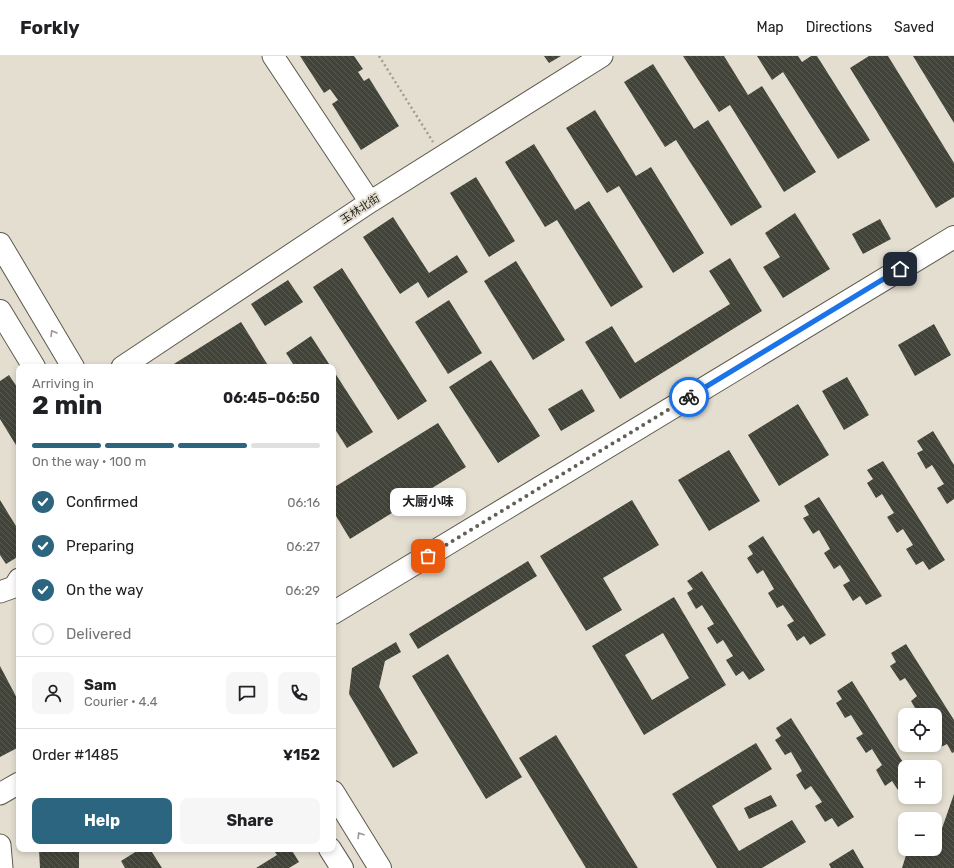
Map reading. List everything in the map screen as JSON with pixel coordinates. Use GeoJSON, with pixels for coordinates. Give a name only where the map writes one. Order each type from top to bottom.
{"type":"FeatureCollection","features":[{"type":"Feature","properties":{"kind":"main road"},"geometry":{"type":"LineString","coordinates":[[336,611],[954,237]]}},
{"type":"Feature","properties":{"kind":"main road"},"geometry":{"type":"LineString","coordinates":[[0,244],[71,364]]}},
{"type":"Feature","properties":{"kind":"main road"},"geometry":{"type":"LineString","coordinates":[[0,311],[32,364]]}},
{"type":"Feature","properties":{"kind":"main road"},"geometry":{"type":"LineString","coordinates":[[336,797],[380,868]]}},
{"type":"Feature","properties":{"kind":"main road"},"geometry":{"type":"LineString","coordinates":[[332,852],[342,868]]}},
{"type":"Feature","properties":{"kind":"street"},"geometry":{"type":"LineString","coordinates":[[273,56],[370,202]]}},
{"type":"Feature","properties":{"kind":"street","name":"玉林北街"},"geometry":{"type":"LineString","coordinates":[[127,364],[370,202],[602,56]]}},
{"type":"Feature","properties":{"kind":"street"},"geometry":{"type":"LineString","coordinates":[[0,592],[14,587],[16,584]]}},
{"type":"Feature","properties":{"kind":"street"},"geometry":{"type":"LineString","coordinates":[[0,794],[16,785]]}},
{"type":"Feature","properties":{"kind":"street"},"geometry":{"type":"LineString","coordinates":[[0,845],[2,868]]}},
{"type":"Feature","properties":{"kind":"path"},"geometry":{"type":"LineString","coordinates":[[380,56],[443,157]]}},
{"type":"Feature","properties":{"kind":"building"},"geometry":{"type":"Polygon","coordinates":[[[300,56],[354,56],[363,69],[358,72],[364,81],[369,78],[399,126],[361,150],[332,104],[338,100],[330,89],[324,93],[300,56]]]}},
{"type":"Feature","properties":{"kind":"building"},"geometry":{"type":"Polygon","coordinates":[[[544,56],[561,56],[549,63],[544,56]]]}},
{"type":"Feature","properties":{"kind":"building"},"geometry":{"type":"Polygon","coordinates":[[[683,56],[724,56],[748,95],[762,86],[816,172],[784,192],[730,105],[719,112],[683,56]]]}},
{"type":"Feature","properties":{"kind":"building"},"geometry":{"type":"Polygon","coordinates":[[[757,56],[798,56],[802,62],[811,56],[817,56],[870,140],[838,159],[783,72],[772,80],[757,56]]]}},
{"type":"Feature","properties":{"kind":"building"},"geometry":{"type":"Polygon","coordinates":[[[869,56],[888,56],[954,163],[954,197],[936,208],[850,68],[869,56]]]}},
{"type":"Feature","properties":{"kind":"building"},"geometry":{"type":"Polygon","coordinates":[[[913,56],[954,56],[954,123],[913,56]]]}},
{"type":"Feature","properties":{"kind":"building"},"geometry":{"type":"Polygon","coordinates":[[[653,64],[694,129],[708,120],[762,207],[731,226],[676,140],[665,147],[624,82],[653,64]]]}},
{"type":"Feature","properties":{"kind":"building"},"geometry":{"type":"Polygon","coordinates":[[[595,110],[636,176],[651,167],[704,253],[673,273],[619,186],[607,193],[566,128],[595,110]]]}},
{"type":"Feature","properties":{"kind":"building"},"geometry":{"type":"Polygon","coordinates":[[[534,144],[575,210],[589,201],[643,287],[611,307],[557,220],[545,227],[505,162],[534,144]]]}},
{"type":"Feature","properties":{"kind":"building"},"geometry":{"type":"Polygon","coordinates":[[[476,177],[515,241],[489,257],[450,193],[476,177]]]}},
{"type":"Feature","properties":{"kind":"building"},"geometry":{"type":"Polygon","coordinates":[[[795,213],[830,269],[783,298],[763,267],[780,257],[765,233],[795,213]]]}},
{"type":"Feature","properties":{"kind":"building"},"geometry":{"type":"Polygon","coordinates":[[[393,217],[429,273],[457,255],[468,272],[428,298],[418,282],[400,294],[363,237],[393,217]]]}},
{"type":"Feature","properties":{"kind":"building"},"geometry":{"type":"Polygon","coordinates":[[[880,219],[891,239],[863,254],[852,234],[880,219]]]}},
{"type":"Feature","properties":{"kind":"building"},"geometry":{"type":"Polygon","coordinates":[[[730,258],[762,311],[620,399],[585,342],[612,326],[635,363],[730,304],[709,271],[730,258]]]}},
{"type":"Feature","properties":{"kind":"building"},"geometry":{"type":"Polygon","coordinates":[[[516,261],[565,340],[533,360],[484,281],[516,261]]]}},
{"type":"Feature","properties":{"kind":"building"},"geometry":{"type":"Polygon","coordinates":[[[342,268],[427,401],[398,420],[313,287],[342,268]]]}},
{"type":"Feature","properties":{"kind":"building"},"geometry":{"type":"Polygon","coordinates":[[[288,280],[303,302],[265,326],[251,304],[288,280]]]}},
{"type":"Feature","properties":{"kind":"building"},"geometry":{"type":"Polygon","coordinates":[[[449,300],[482,353],[448,374],[415,322],[449,300]]]}},
{"type":"Feature","properties":{"kind":"building"},"geometry":{"type":"Polygon","coordinates":[[[241,322],[267,364],[174,364],[241,322]]]}},
{"type":"Feature","properties":{"kind":"building"},"geometry":{"type":"Polygon","coordinates":[[[934,324],[951,355],[915,376],[898,345],[934,324]]]}},
{"type":"Feature","properties":{"kind":"building"},"geometry":{"type":"Polygon","coordinates":[[[311,336],[329,364],[293,364],[286,353],[311,336]]]}},
{"type":"Feature","properties":{"kind":"building"},"geometry":{"type":"Polygon","coordinates":[[[491,360],[540,436],[498,463],[449,387],[491,360]]]}},
{"type":"Feature","properties":{"kind":"building"},"geometry":{"type":"Polygon","coordinates":[[[9,375],[16,386],[16,445],[0,419],[0,381],[9,375]]]}},
{"type":"Feature","properties":{"kind":"building"},"geometry":{"type":"Polygon","coordinates":[[[336,375],[373,432],[347,448],[336,431],[336,375]]]}},
{"type":"Feature","properties":{"kind":"building"},"geometry":{"type":"Polygon","coordinates":[[[847,377],[869,415],[844,430],[822,391],[847,377]]]}},
{"type":"Feature","properties":{"kind":"building"},"geometry":{"type":"Polygon","coordinates":[[[582,389],[595,411],[561,431],[548,409],[582,389]]]}},
{"type":"Feature","properties":{"kind":"building"},"geometry":{"type":"Polygon","coordinates":[[[798,404],[829,455],[779,486],[748,435],[798,404]]]}},
{"type":"Feature","properties":{"kind":"building"},"geometry":{"type":"Polygon","coordinates":[[[438,423],[466,467],[350,539],[336,516],[336,486],[438,423]]]}},
{"type":"Feature","properties":{"kind":"building"},"geometry":{"type":"Polygon","coordinates":[[[933,431],[954,465],[954,499],[947,504],[937,488],[944,484],[932,465],[926,469],[917,453],[923,450],[917,441],[933,431]]]}},
{"type":"Feature","properties":{"kind":"building"},"geometry":{"type":"Polygon","coordinates":[[[729,450],[760,501],[709,531],[678,480],[729,450]]]}},
{"type":"Feature","properties":{"kind":"building"},"geometry":{"type":"Polygon","coordinates":[[[883,461],[945,560],[929,570],[923,561],[916,565],[906,549],[913,545],[903,529],[897,533],[887,517],[894,513],[882,494],[876,498],[867,483],[873,479],[867,470],[883,461]]]}},
{"type":"Feature","properties":{"kind":"building"},"geometry":{"type":"Polygon","coordinates":[[[819,497],[882,596],[866,605],[860,596],[853,601],[843,585],[850,581],[840,565],[834,569],[824,553],[830,549],[819,530],[813,534],[803,518],[809,515],[804,506],[819,497]]]}},
{"type":"Feature","properties":{"kind":"building"},"geometry":{"type":"Polygon","coordinates":[[[0,500],[16,526],[16,558],[6,564],[0,555],[0,500]]]}},
{"type":"Feature","properties":{"kind":"building"},"geometry":{"type":"Polygon","coordinates":[[[632,500],[659,545],[603,578],[622,610],[586,631],[540,556],[632,500]]]}},
{"type":"Feature","properties":{"kind":"building"},"geometry":{"type":"Polygon","coordinates":[[[763,536],[826,635],[810,645],[804,636],[797,641],[787,625],[794,621],[783,605],[777,608],[768,593],[774,589],[763,570],[757,574],[747,558],[753,554],[748,546],[763,536]]]}},
{"type":"Feature","properties":{"kind":"building"},"geometry":{"type":"Polygon","coordinates":[[[528,561],[537,576],[418,649],[409,634],[528,561]]]}},
{"type":"Feature","properties":{"kind":"building"},"geometry":{"type":"Polygon","coordinates":[[[702,571],[765,670],[749,680],[743,671],[736,676],[726,660],[733,656],[723,640],[717,644],[707,628],[714,624],[702,605],[696,609],[687,593],[693,589],[687,581],[702,571]]]}},
{"type":"Feature","properties":{"kind":"building"},"geometry":{"type":"Polygon","coordinates":[[[674,597],[726,685],[644,735],[592,646],[674,597]],[[663,633],[625,655],[652,700],[689,678],[663,633]]]}},
{"type":"Feature","properties":{"kind":"building"},"geometry":{"type":"Polygon","coordinates":[[[396,642],[401,652],[385,661],[379,687],[418,753],[393,768],[349,694],[352,668],[396,642]]]}},
{"type":"Feature","properties":{"kind":"building"},"geometry":{"type":"Polygon","coordinates":[[[906,644],[954,720],[954,752],[952,753],[947,744],[942,746],[942,708],[915,708],[911,701],[917,696],[905,678],[900,681],[890,666],[896,662],[891,653],[906,644]]]}},
{"type":"Feature","properties":{"kind":"building"},"geometry":{"type":"Polygon","coordinates":[[[448,654],[522,777],[486,799],[412,676],[448,654]]]}},
{"type":"Feature","properties":{"kind":"building"},"geometry":{"type":"Polygon","coordinates":[[[0,666],[16,696],[16,749],[0,757],[0,666]]]}},
{"type":"Feature","properties":{"kind":"building"},"geometry":{"type":"Polygon","coordinates":[[[852,681],[902,760],[898,760],[898,790],[892,781],[885,786],[876,770],[882,765],[872,749],[866,753],[856,738],[863,734],[851,715],[845,718],[836,703],[842,699],[837,691],[852,681]]]}},
{"type":"Feature","properties":{"kind":"building"},"geometry":{"type":"Polygon","coordinates":[[[791,718],[854,817],[838,827],[832,818],[825,822],[815,806],[822,802],[811,786],[805,790],[796,775],[802,771],[791,752],[785,755],[775,740],[781,736],[776,728],[791,718]]]}},
{"type":"Feature","properties":{"kind":"building"},"geometry":{"type":"Polygon","coordinates":[[[556,735],[638,868],[586,868],[519,758],[556,735]]]}},
{"type":"Feature","properties":{"kind":"building"},"geometry":{"type":"Polygon","coordinates":[[[756,743],[772,769],[712,806],[739,851],[792,820],[806,842],[762,868],[717,868],[672,794],[756,743]]]}},
{"type":"Feature","properties":{"kind":"building"},"geometry":{"type":"Polygon","coordinates":[[[954,794],[954,868],[902,868],[906,856],[942,856],[942,828],[954,794]]]}},
{"type":"Feature","properties":{"kind":"building"},"geometry":{"type":"Polygon","coordinates":[[[771,795],[777,806],[749,819],[744,808],[771,795]]]}},
{"type":"Feature","properties":{"kind":"building"},"geometry":{"type":"Polygon","coordinates":[[[853,849],[864,868],[831,868],[829,864],[853,849]]]}},
{"type":"Feature","properties":{"kind":"building"},"geometry":{"type":"Polygon","coordinates":[[[39,852],[79,852],[79,868],[40,868],[39,852]]]}},
{"type":"Feature","properties":{"kind":"building"},"geometry":{"type":"Polygon","coordinates":[[[135,852],[152,852],[162,868],[125,868],[121,861],[135,852]]]}},
{"type":"Feature","properties":{"kind":"building"},"geometry":{"type":"Polygon","coordinates":[[[275,852],[293,852],[299,862],[289,868],[256,868],[277,855],[275,852]]]}},
{"type":"Feature","properties":{"kind":"way so far"},"geometry":{"type":"LineString","coordinates":[[428,556],[689,397]]}},
{"type":"Feature","properties":{"kind":"place","name":"大厨小味"},"geometry":{"type":"Point","coordinates":[428,556]}},
{"type":"Feature","properties":{"kind":"route"},"geometry":{"type":"LineString","coordinates":[[689,397],[900,269]]}}]}
